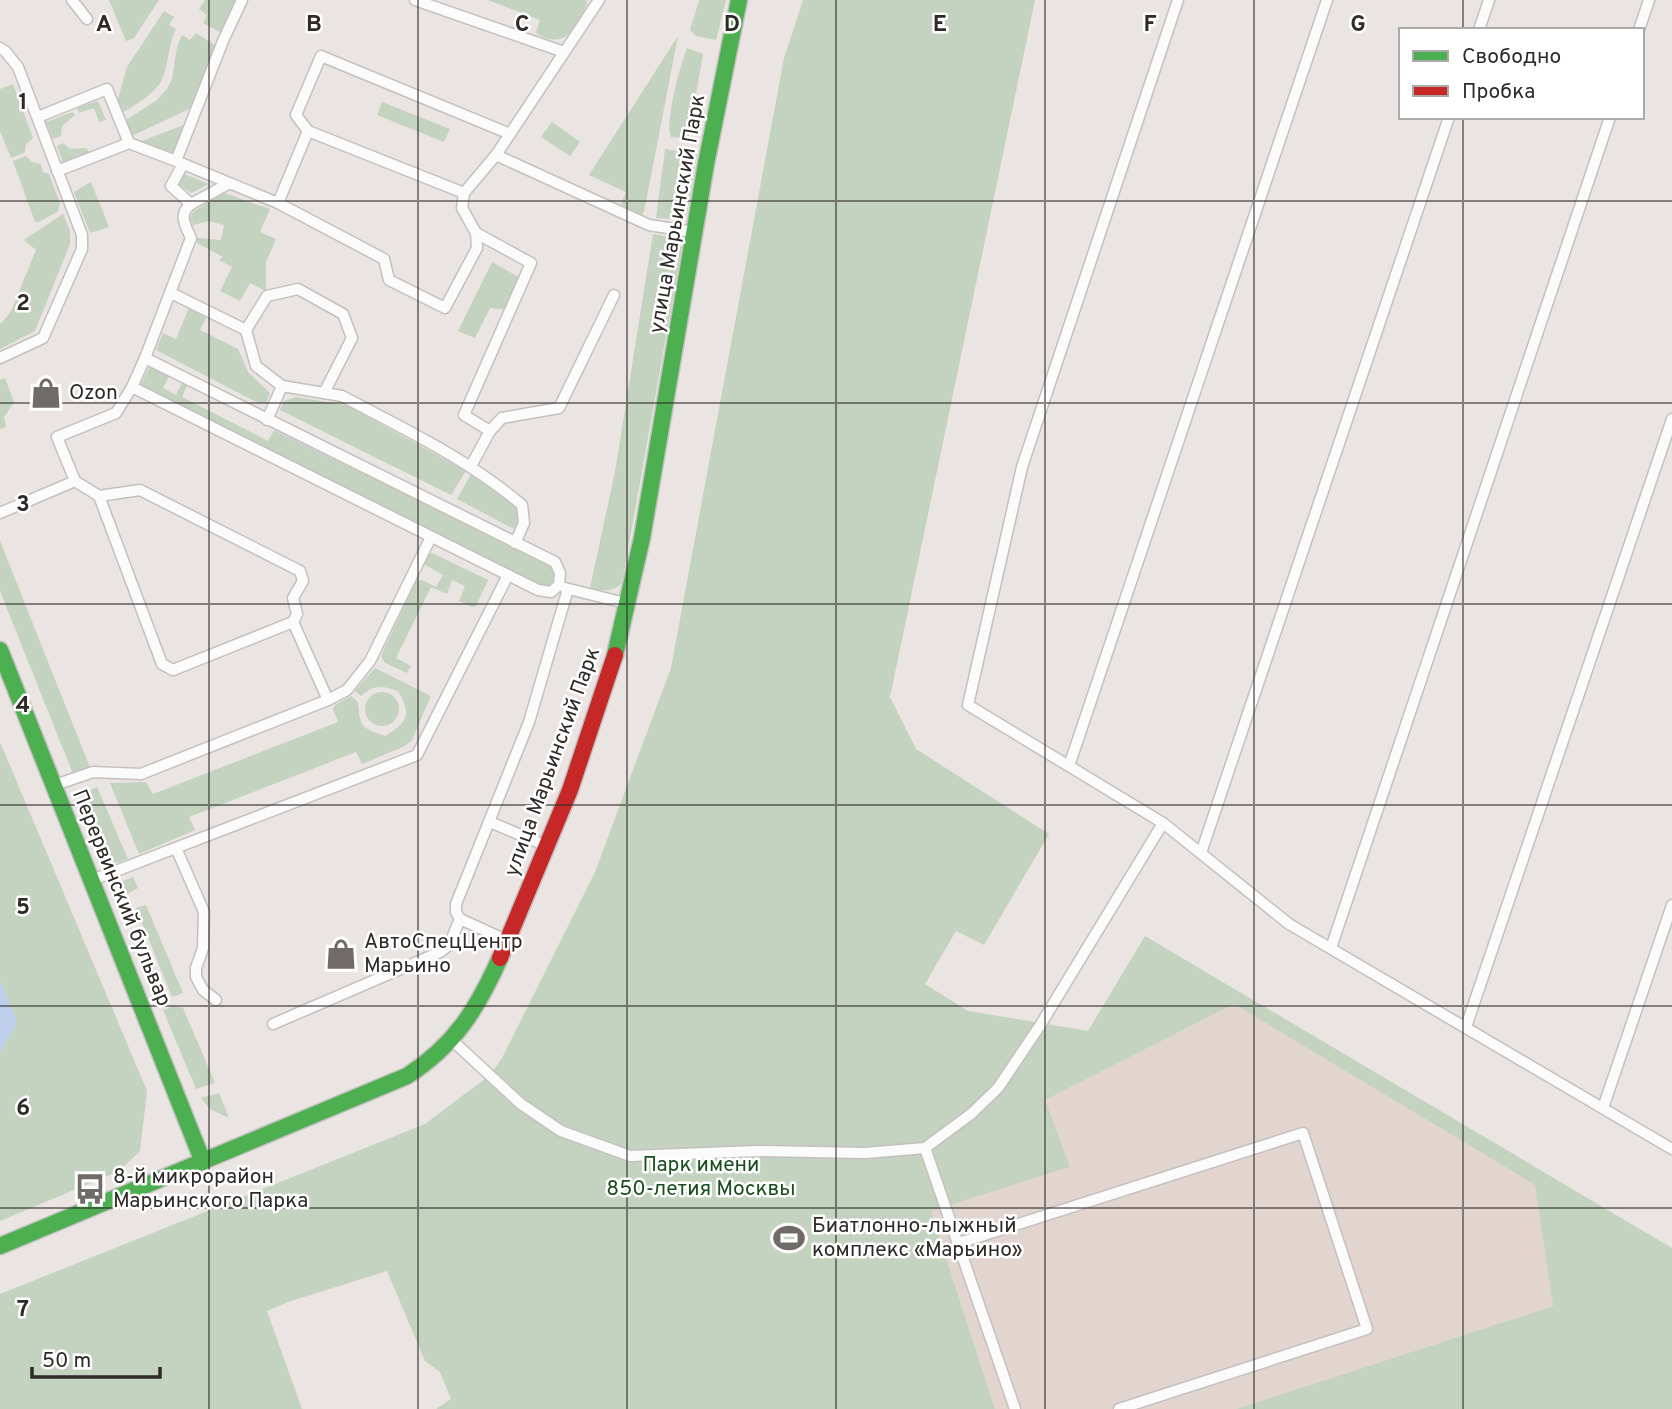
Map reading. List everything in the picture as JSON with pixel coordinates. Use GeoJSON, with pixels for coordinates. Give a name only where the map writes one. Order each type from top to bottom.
{"type":"FeatureCollection","features":[{"type":"Feature","properties":{"kind":"main road","name":"улица Марьинский Парк"},"geometry":{"type":"LineString","coordinates":[[0,1245],[407,1076],[436,1058],[453,1041],[477,1005],[548,846],[593,727],[629,604],[706,164],[739,0]]}},
{"type":"Feature","properties":{"kind":"main road","name":"Перервинский бульвар"},"geometry":{"type":"LineString","coordinates":[[0,650],[203,1162]]}},
{"type":"Feature","properties":{"kind":"lane"},"geometry":{"type":"LineString","coordinates":[[72,0],[87,19]]}},
{"type":"Feature","properties":{"kind":"lane"},"geometry":{"type":"LineString","coordinates":[[191,204],[171,186],[223,41],[242,0]]}},
{"type":"Feature","properties":{"kind":"lane"},"geometry":{"type":"LineString","coordinates":[[415,0],[564,52]]}},
{"type":"Feature","properties":{"kind":"lane"},"geometry":{"type":"LineString","coordinates":[[57,171],[129,143],[278,203],[384,259],[389,280],[445,308],[477,248],[476,233],[462,208],[464,193],[496,155],[600,0]]}},
{"type":"Feature","properties":{"kind":"lane"},"geometry":{"type":"LineString","coordinates":[[1178,0],[1023,467],[968,705],[1163,823],[1289,924],[1672,1149]]}},
{"type":"Feature","properties":{"kind":"lane"},"geometry":{"type":"LineString","coordinates":[[1069,766],[1328,0]]}},
{"type":"Feature","properties":{"kind":"lane"},"geometry":{"type":"LineString","coordinates":[[1480,28],[1489,0]]}},
{"type":"Feature","properties":{"kind":"lane"},"geometry":{"type":"LineString","coordinates":[[1640,28],[1649,0]]}},
{"type":"Feature","properties":{"kind":"lane"},"geometry":{"type":"LineString","coordinates":[[0,48],[18,68],[82,235],[82,248],[43,338],[0,358]]}},
{"type":"Feature","properties":{"kind":"lane"},"geometry":{"type":"LineString","coordinates":[[464,193],[308,131],[296,115],[321,55],[510,134]]}},
{"type":"Feature","properties":{"kind":"lane"},"geometry":{"type":"LineString","coordinates":[[38,117],[107,89],[129,143]]}},
{"type":"Feature","properties":{"kind":"lane"},"geometry":{"type":"LineString","coordinates":[[1200,853],[1448,119]]}},
{"type":"Feature","properties":{"kind":"lane"},"geometry":{"type":"LineString","coordinates":[[1331,948],[1609,119]]}},
{"type":"Feature","properties":{"kind":"lane"},"geometry":{"type":"LineString","coordinates":[[278,203],[308,131]]}},
{"type":"Feature","properties":{"kind":"lane"},"geometry":{"type":"LineString","coordinates":[[496,155],[649,225],[696,232]]}},
{"type":"Feature","properties":{"kind":"lane"},"geometry":{"type":"LineString","coordinates":[[99,496],[140,490],[300,571],[303,581],[293,598],[298,614],[293,622],[173,670],[162,664],[99,496],[75,481],[57,437],[116,413],[145,358],[191,238],[183,218],[184,209],[228,184]]}},
{"type":"Feature","properties":{"kind":"lane"},"geometry":{"type":"LineString","coordinates":[[476,233],[531,263],[464,415],[490,430]]}},
{"type":"Feature","properties":{"kind":"lane"},"geometry":{"type":"LineString","coordinates":[[324,393],[352,338],[342,314],[298,289],[267,296],[246,330],[256,366],[282,386],[324,393],[342,396],[471,466],[522,505],[524,523],[515,542]]}},
{"type":"Feature","properties":{"kind":"lane"},"geometry":{"type":"LineString","coordinates":[[171,293],[246,330]]}},
{"type":"Feature","properties":{"kind":"lane"},"geometry":{"type":"LineString","coordinates":[[471,466],[490,430],[502,418],[559,408],[614,295]]}},
{"type":"Feature","properties":{"kind":"lane"},"geometry":{"type":"LineString","coordinates":[[145,358],[555,562],[564,587],[529,722],[456,904],[460,919],[507,940]]}},
{"type":"Feature","properties":{"kind":"lane"},"geometry":{"type":"LineString","coordinates":[[267,420],[282,386]]}},
{"type":"Feature","properties":{"kind":"lane"},"geometry":{"type":"LineString","coordinates":[[132,387],[538,590],[551,592],[564,587],[629,604]]}},
{"type":"Feature","properties":{"kind":"lane"},"geometry":{"type":"LineString","coordinates":[[1466,1027],[1672,419]]}},
{"type":"Feature","properties":{"kind":"lane"},"geometry":{"type":"LineString","coordinates":[[0,513],[75,481]]}},
{"type":"Feature","properties":{"kind":"lane"},"geometry":{"type":"LineString","coordinates":[[54,786],[93,772],[141,774],[328,701],[347,690],[370,661],[431,537]]}},
{"type":"Feature","properties":{"kind":"lane"},"geometry":{"type":"LineString","coordinates":[[91,880],[417,755],[508,575]]}},
{"type":"Feature","properties":{"kind":"lane"},"geometry":{"type":"LineString","coordinates":[[293,622],[328,701]]}},
{"type":"Feature","properties":{"kind":"lane"},"geometry":{"type":"LineString","coordinates":[[490,822],[548,846]]}},
{"type":"Feature","properties":{"kind":"lane"},"geometry":{"type":"LineString","coordinates":[[453,1041],[521,1104],[561,1131],[630,1156],[756,1151],[865,1153],[925,1148],[971,1114],[998,1088],[1041,1024],[1163,823]]}},
{"type":"Feature","properties":{"kind":"lane"},"geometry":{"type":"LineString","coordinates":[[176,848],[204,912],[203,948],[196,968],[196,977],[204,990],[216,1000]]}},
{"type":"Feature","properties":{"kind":"lane"},"geometry":{"type":"LineString","coordinates":[[1603,1108],[1672,905]]}},
{"type":"Feature","properties":{"kind":"lane"},"geometry":{"type":"LineString","coordinates":[[273,1024],[440,952],[449,945],[460,919]]}},
{"type":"Feature","properties":{"kind":"lane"},"geometry":{"type":"LineString","coordinates":[[959,1243],[1303,1133],[1367,1329],[1119,1409]]}},
{"type":"Feature","properties":{"kind":"lane"},"geometry":{"type":"LineString","coordinates":[[925,1148],[1015,1409]]}},
{"type":"Feature","properties":{"kind":"shaded area"},"geometry":{"type":"Polygon","coordinates":[[[1234,1004],[1535,1185],[1553,1306],[1236,1409],[995,1409],[931,1211],[1070,1167],[1044,1100],[1234,1004]]]}},
{"type":"Feature","properties":{"kind":"green space"},"geometry":{"type":"Polygon","coordinates":[[[109,0],[159,0],[134,38],[126,41],[109,0]]]}},
{"type":"Feature","properties":{"kind":"green space"},"geometry":{"type":"Polygon","coordinates":[[[205,0],[235,0],[220,32],[203,23],[207,15],[199,9],[205,0]]]}},
{"type":"Feature","properties":{"kind":"green space"},"geometry":{"type":"Polygon","coordinates":[[[488,0],[586,0],[587,4],[568,35],[554,40],[536,33],[540,20],[488,0]]]}},
{"type":"Feature","properties":{"kind":"green space"},"geometry":{"type":"Polygon","coordinates":[[[699,0],[726,0],[716,40],[696,36],[690,30],[699,0]]]}},
{"type":"Feature","properties":{"kind":"green space","name":"Парк имени 850-летия Москвы"},"geometry":{"type":"Polygon","coordinates":[[[803,0],[1035,0],[890,697],[916,749],[1049,834],[984,945],[956,931],[925,984],[968,1011],[1088,1031],[1145,936],[1672,1248],[1672,1409],[1236,1409],[1553,1306],[1535,1185],[1234,1004],[1045,1100],[1070,1167],[931,1211],[995,1409],[436,1409],[451,1399],[440,1372],[425,1361],[387,1271],[267,1311],[302,1409],[0,1409],[0,1294],[425,1124],[490,1075],[502,1058],[595,872],[671,668],[784,58],[803,0]]]}},
{"type":"Feature","properties":{"kind":"green space"},"geometry":{"type":"Polygon","coordinates":[[[164,11],[174,17],[169,25],[176,29],[163,77],[151,93],[122,113],[117,102],[127,67],[164,11]]]}},
{"type":"Feature","properties":{"kind":"green space"},"geometry":{"type":"Polygon","coordinates":[[[196,33],[215,45],[191,108],[132,136],[126,120],[157,100],[167,89],[172,79],[177,47],[182,35],[190,40],[196,33]]]}},
{"type":"Feature","properties":{"kind":"green space"},"geometry":{"type":"Polygon","coordinates":[[[678,36],[645,207],[643,214],[638,214],[621,204],[626,192],[589,175],[678,36]]]}},
{"type":"Feature","properties":{"kind":"green space"},"geometry":{"type":"Polygon","coordinates":[[[687,48],[703,54],[689,136],[671,137],[671,107],[687,48]]]}},
{"type":"Feature","properties":{"kind":"green space"},"geometry":{"type":"Polygon","coordinates":[[[13,84],[33,138],[26,144],[25,152],[11,158],[0,131],[0,89],[13,84]]]}},
{"type":"Feature","properties":{"kind":"green space"},"geometry":{"type":"Polygon","coordinates":[[[98,101],[106,120],[99,122],[94,108],[79,113],[77,108],[98,101]]]}},
{"type":"Feature","properties":{"kind":"green space"},"geometry":{"type":"Polygon","coordinates":[[[382,102],[450,129],[444,142],[377,115],[382,102]]]}},
{"type":"Feature","properties":{"kind":"green space"},"geometry":{"type":"Polygon","coordinates":[[[73,112],[75,115],[62,126],[61,136],[53,139],[46,122],[73,112]]]}},
{"type":"Feature","properties":{"kind":"green space"},"geometry":{"type":"Polygon","coordinates":[[[552,122],[580,142],[570,156],[541,137],[552,122]]]}},
{"type":"Feature","properties":{"kind":"green space"},"geometry":{"type":"Polygon","coordinates":[[[184,125],[173,153],[139,142],[184,125]]]}},
{"type":"Feature","properties":{"kind":"green space"},"geometry":{"type":"Polygon","coordinates":[[[63,143],[70,149],[86,148],[90,153],[63,163],[57,146],[63,143]]]}},
{"type":"Feature","properties":{"kind":"green space"},"geometry":{"type":"Polygon","coordinates":[[[665,149],[697,154],[687,214],[682,218],[656,218],[665,149]]]}},
{"type":"Feature","properties":{"kind":"green space"},"geometry":{"type":"Polygon","coordinates":[[[26,156],[32,162],[41,164],[43,172],[49,174],[60,203],[58,211],[39,222],[35,222],[13,161],[26,156]]]}},
{"type":"Feature","properties":{"kind":"green space"},"geometry":{"type":"Polygon","coordinates":[[[182,173],[209,184],[191,193],[177,183],[182,173]]]}},
{"type":"Feature","properties":{"kind":"green space"},"geometry":{"type":"Polygon","coordinates":[[[91,182],[109,227],[90,233],[74,192],[91,182]]]}},
{"type":"Feature","properties":{"kind":"green space"},"geometry":{"type":"Polygon","coordinates":[[[224,193],[270,209],[260,232],[276,239],[266,262],[266,291],[250,283],[240,301],[220,291],[232,267],[219,260],[223,257],[197,243],[197,238],[221,240],[224,225],[209,221],[193,225],[190,218],[194,211],[224,193]]]}},
{"type":"Feature","properties":{"kind":"green space"},"geometry":{"type":"Polygon","coordinates":[[[63,214],[70,231],[70,244],[35,331],[0,349],[0,323],[11,311],[36,250],[24,240],[63,214]]]}},
{"type":"Feature","properties":{"kind":"green space"},"geometry":{"type":"Polygon","coordinates":[[[653,234],[670,237],[682,247],[622,583],[611,590],[599,590],[590,588],[615,472],[653,234]]]}},
{"type":"Feature","properties":{"kind":"green space"},"geometry":{"type":"Polygon","coordinates":[[[492,262],[522,279],[507,310],[490,308],[475,338],[458,331],[492,262]]]}},
{"type":"Feature","properties":{"kind":"green space"},"geometry":{"type":"Polygon","coordinates":[[[189,308],[206,318],[200,330],[238,349],[248,372],[270,393],[266,403],[256,402],[156,350],[163,333],[176,339],[189,308]]]}},
{"type":"Feature","properties":{"kind":"green space"},"geometry":{"type":"Polygon","coordinates":[[[150,366],[169,376],[163,388],[176,395],[182,383],[187,385],[182,397],[268,441],[274,430],[548,564],[557,575],[554,582],[549,586],[535,584],[140,386],[150,366]]]}},
{"type":"Feature","properties":{"kind":"green space"},"geometry":{"type":"Polygon","coordinates":[[[5,378],[14,402],[4,417],[6,427],[0,429],[0,380],[5,378]]]}},
{"type":"Feature","properties":{"kind":"green space"},"geometry":{"type":"Polygon","coordinates":[[[296,397],[346,405],[466,471],[451,495],[280,410],[284,401],[296,397]]]}},
{"type":"Feature","properties":{"kind":"green space"},"geometry":{"type":"Polygon","coordinates":[[[471,474],[496,488],[517,507],[519,513],[514,529],[457,499],[471,474]]]}},
{"type":"Feature","properties":{"kind":"green space"},"geometry":{"type":"Polygon","coordinates":[[[0,541],[91,770],[82,775],[73,774],[0,591],[0,541]]]}},
{"type":"Feature","properties":{"kind":"green space"},"geometry":{"type":"Polygon","coordinates":[[[432,553],[488,580],[476,606],[472,607],[459,601],[465,586],[452,580],[447,594],[431,587],[396,658],[411,666],[407,673],[385,663],[381,656],[416,581],[422,580],[436,587],[443,575],[425,565],[428,555],[432,553]]]}},
{"type":"Feature","properties":{"kind":"green space"},"geometry":{"type":"Polygon","coordinates":[[[375,668],[429,695],[412,740],[405,746],[362,764],[356,752],[189,817],[195,830],[139,854],[110,783],[146,782],[153,794],[338,722],[333,709],[335,705],[351,696],[358,702],[363,725],[385,736],[399,727],[406,712],[398,691],[378,687],[361,696],[355,691],[375,668]]]}},
{"type":"Feature","properties":{"kind":"green space"},"geometry":{"type":"Polygon","coordinates":[[[382,692],[394,697],[399,709],[394,721],[382,726],[370,721],[365,709],[370,697],[382,692]]]}},
{"type":"Feature","properties":{"kind":"green space"},"geometry":{"type":"Polygon","coordinates":[[[0,742],[147,1091],[140,1151],[119,1171],[0,1221],[0,742]]]}},
{"type":"Feature","properties":{"kind":"green space"},"geometry":{"type":"Polygon","coordinates":[[[97,787],[128,859],[112,864],[85,804],[87,793],[97,787]]]}},
{"type":"Feature","properties":{"kind":"green space"},"geometry":{"type":"Polygon","coordinates":[[[133,877],[138,888],[122,897],[116,884],[133,877]]]}},
{"type":"Feature","properties":{"kind":"green space"},"geometry":{"type":"Polygon","coordinates":[[[146,905],[183,993],[172,997],[136,908],[146,905]]]}},
{"type":"Feature","properties":{"kind":"green space"},"geometry":{"type":"Polygon","coordinates":[[[173,1006],[183,1008],[215,1083],[196,1089],[163,1010],[173,1006]]]}},
{"type":"Feature","properties":{"kind":"green space"},"geometry":{"type":"Polygon","coordinates":[[[219,1093],[229,1118],[210,1109],[201,1098],[219,1093]]]}},
{"type":"Feature","properties":{"kind":"water"},"geometry":{"type":"Polygon","coordinates":[[[0,981],[17,1022],[0,1053],[0,981]]]}},
{"type":"Feature","properties":{"kind":"traffic: fast"},"geometry":{"type":"LineString","coordinates":[[615,655],[642,538],[706,164],[739,0]]}},
{"type":"Feature","properties":{"kind":"traffic: fast"},"geometry":{"type":"LineString","coordinates":[[0,650],[203,1162]]}},
{"type":"Feature","properties":{"kind":"traffic: fast"},"geometry":{"type":"LineString","coordinates":[[0,1246],[407,1076],[439,1052],[463,1024],[483,994],[500,958]]}},
{"type":"Feature","properties":{"kind":"traffic: jam"},"geometry":{"type":"LineString","coordinates":[[500,958],[570,790],[615,655]]}},
{"type":"Feature","properties":{"kind":"place","name":"Ozon"},"geometry":{"type":"Point","coordinates":[46,393]}},
{"type":"Feature","properties":{"kind":"place","name":"АвтоСпецЦентр Марьино"},"geometry":{"type":"Point","coordinates":[341,954]}},
{"type":"Feature","properties":{"kind":"place","name":"8-й микрорайон Марьинского Парка"},"geometry":{"type":"Point","coordinates":[90,1189]}},
{"type":"Feature","properties":{"kind":"place","name":"Биатлонно-лыжный комплекс «Марьино»"},"geometry":{"type":"Point","coordinates":[789,1238]}}]}
